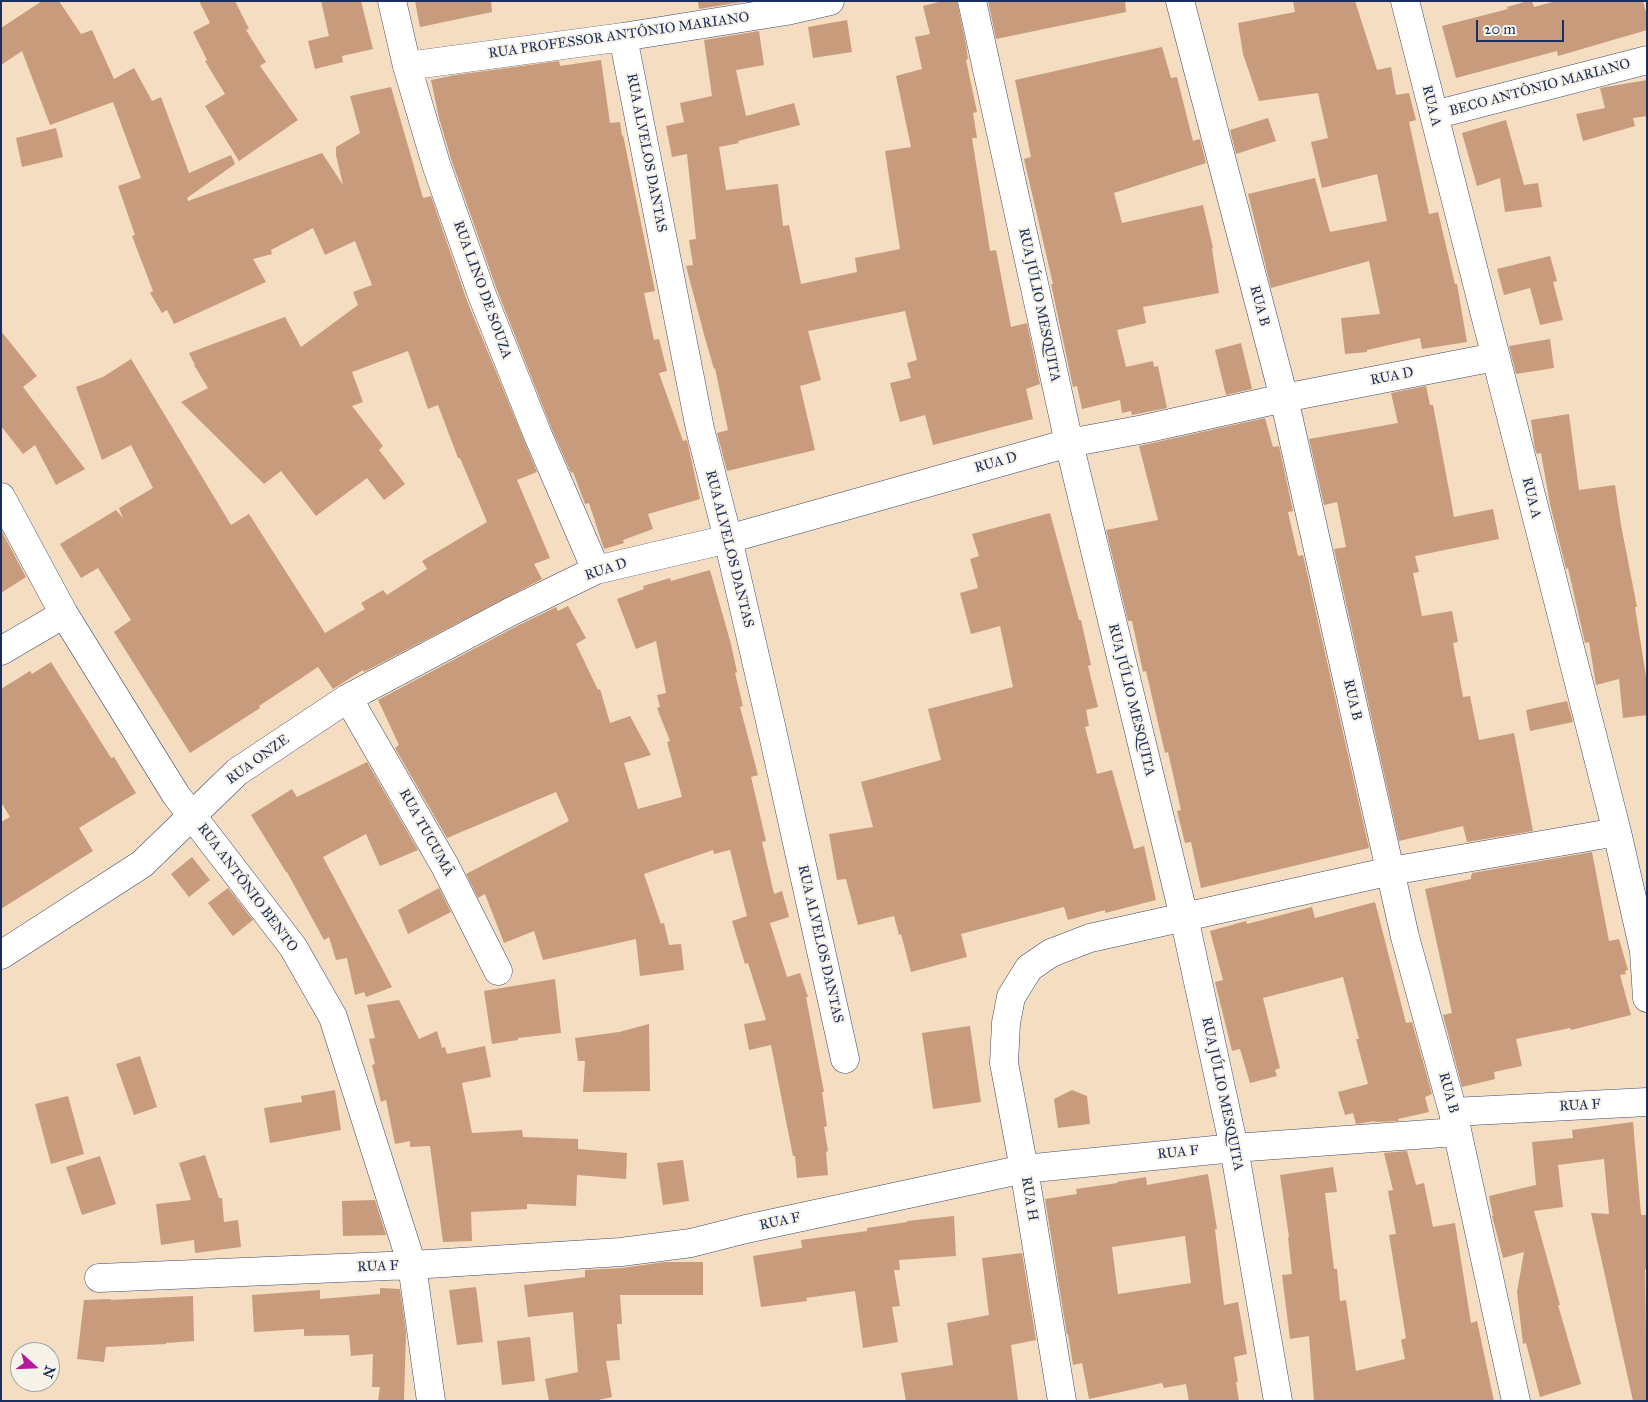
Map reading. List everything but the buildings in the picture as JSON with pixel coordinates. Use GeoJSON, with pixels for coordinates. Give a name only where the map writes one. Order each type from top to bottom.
{"type":"FeatureCollection","features":[{"type":"Feature","properties":{"kind":"street","name":"RUA LINO DE SOUZA"},"geometry":{"type":"LineString","coordinates":[[392,1],[407,66],[436,164],[482,295],[537,433],[596,570]]}},
{"type":"Feature","properties":{"kind":"street","name":"RUA PROFESSOR ANTÔNIO MARIANO"},"geometry":{"type":"LineString","coordinates":[[407,66],[624,37],[830,1]]}},
{"type":"Feature","properties":{"kind":"street","name":"RUA JÚLIO MESQUITA"},"geometry":{"type":"LineString","coordinates":[[972,1],[1069,443],[1184,917],[1234,1148],[1278,1401]]}},
{"type":"Feature","properties":{"kind":"street","name":"RUA B"},"geometry":{"type":"LineString","coordinates":[[1180,1],[1284,398],[1405,937],[1455,1122],[1516,1401]]}},
{"type":"Feature","properties":{"kind":"street","name":"RUA A"},"geometry":{"type":"LineString","coordinates":[[1405,1],[1617,832],[1645,950],[1647,998]]}},
{"type":"Feature","properties":{"kind":"street","name":"RUA ALVELOS DANTAS"},"geometry":{"type":"LineString","coordinates":[[624,37],[700,429],[728,539],[845,1058]]}},
{"type":"Feature","properties":{"kind":"street","name":"BECO ANTÔNIO MARIANO"},"geometry":{"type":"LineString","coordinates":[[1434,115],[1647,60]]}},
{"type":"Feature","properties":{"kind":"street","name":"RUA D"},"geometry":{"type":"LineString","coordinates":[[510,612],[596,570],[728,539],[1069,443],[1144,429],[1284,398],[1495,357]]}},
{"type":"Feature","properties":{"kind":"street","name":"RUA ANTÔNIO BENTO"},"geometry":{"type":"LineString","coordinates":[[1,497],[64,614],[176,795],[293,947],[333,1017],[412,1265],[431,1401]]}},
{"type":"Feature","properties":{"kind":"street","name":"RUA ONZE"},"geometry":{"type":"LineString","coordinates":[[1,955],[142,864],[237,772],[348,698],[510,612]]}},
{"type":"Feature","properties":{"kind":"street"},"geometry":{"type":"LineString","coordinates":[[1,651],[64,614]]}},
{"type":"Feature","properties":{"kind":"street","name":"RUA TUCUMÃ"},"geometry":{"type":"LineString","coordinates":[[348,698],[445,866],[498,971]]}},
{"type":"Feature","properties":{"kind":"street"},"geometry":{"type":"LineString","coordinates":[[1184,917],[1391,871],[1617,832]]}},
{"type":"Feature","properties":{"kind":"street","name":"RUA H"},"geometry":{"type":"LineString","coordinates":[[1062,1401],[1024,1169],[1004,1063],[1006,1023],[1011,997],[1029,968],[1051,953],[1090,938],[1184,917]]}},
{"type":"Feature","properties":{"kind":"street","name":"RUA F"},"geometry":{"type":"LineString","coordinates":[[99,1278],[412,1265],[621,1252],[691,1243],[746,1229],[1024,1169],[1234,1148],[1647,1102]]}}]}
